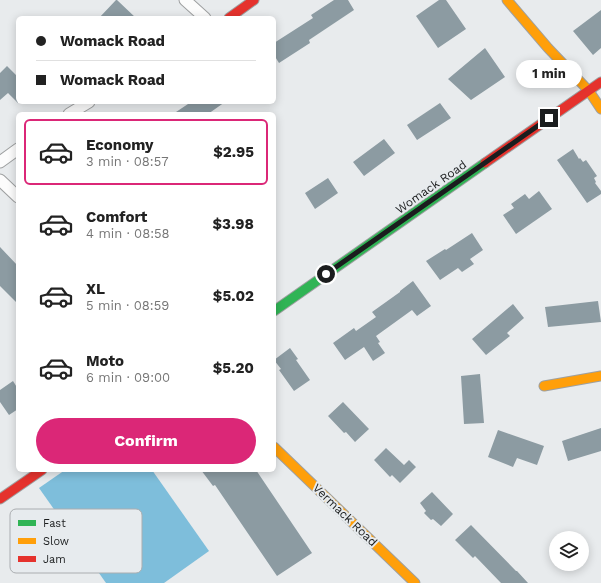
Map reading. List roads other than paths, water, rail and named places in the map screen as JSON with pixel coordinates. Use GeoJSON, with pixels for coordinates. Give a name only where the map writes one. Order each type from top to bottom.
{"type":"FeatureCollection","features":[{"type":"Feature","properties":{"kind":"street"},"geometry":{"type":"LineString","coordinates":[[185,0],[203,16]]}},
{"type":"Feature","properties":{"kind":"street"},"geometry":{"type":"LineString","coordinates":[[232,16],[254,0]]}},
{"type":"Feature","properties":{"kind":"street"},"geometry":{"type":"LineString","coordinates":[[507,0],[548,48],[589,91],[601,109]]}},
{"type":"Feature","properties":{"kind":"street","name":"Womack Road"},"geometry":{"type":"LineString","coordinates":[[276,310],[601,82]]}},
{"type":"Feature","properties":{"kind":"street"},"geometry":{"type":"LineString","coordinates":[[72,112],[86,104]]}},
{"type":"Feature","properties":{"kind":"street"},"geometry":{"type":"LineString","coordinates":[[0,162],[16,150]]}},
{"type":"Feature","properties":{"kind":"street"},"geometry":{"type":"LineString","coordinates":[[0,180],[16,195]]}},
{"type":"Feature","properties":{"kind":"street"},"geometry":{"type":"LineString","coordinates":[[544,386],[601,376]]}},
{"type":"Feature","properties":{"kind":"street","name":"Vermack Road"},"geometry":{"type":"LineString","coordinates":[[276,449],[415,583]]}},
{"type":"Feature","properties":{"kind":"street"},"geometry":{"type":"LineString","coordinates":[[0,499],[39,472]]}},
{"type":"Feature","properties":{"kind":"water"},"geometry":{"type":"Polygon","coordinates":[[[62,472],[153,472],[209,551],[164,583],[106,583],[99,573],[142,573],[142,509],[54,509],[39,488],[62,472]]]}}]}
